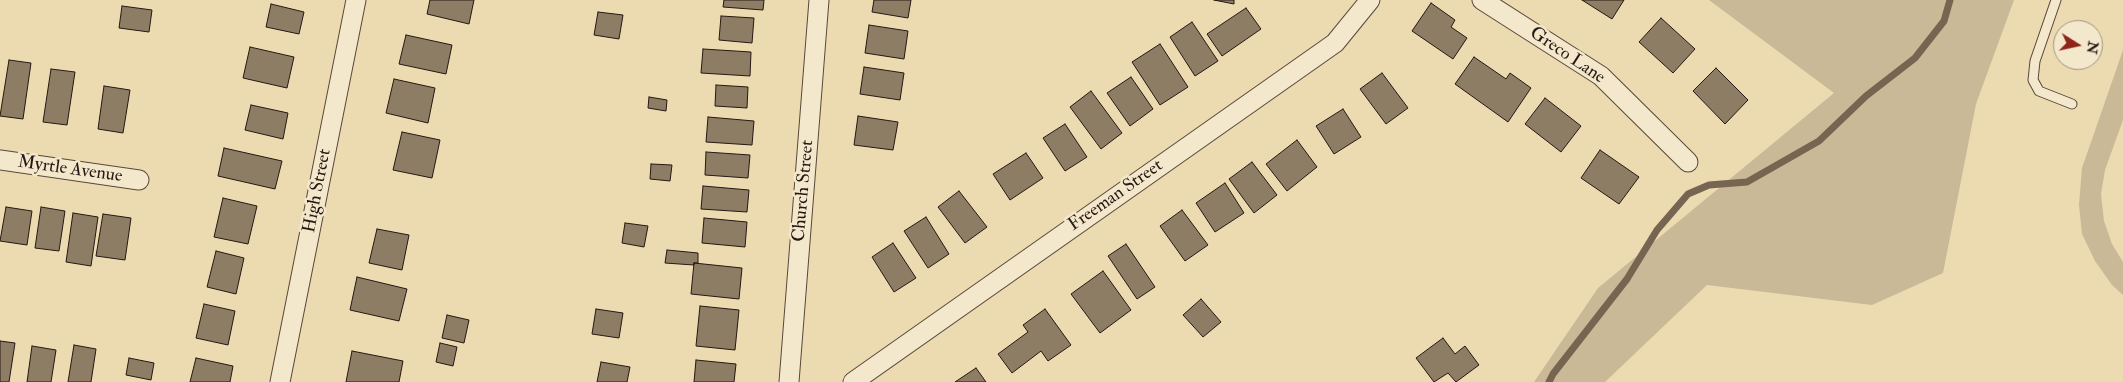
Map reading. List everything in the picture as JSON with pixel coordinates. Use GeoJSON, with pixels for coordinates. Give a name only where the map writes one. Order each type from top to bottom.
{"type":"FeatureCollection","features":[{"type":"Feature","properties":{"kind":"street","name":"High Street"},"geometry":{"type":"LineString","coordinates":[[280,382],[356,0]]}},
{"type":"Feature","properties":{"kind":"street","name":"Church Street"},"geometry":{"type":"LineString","coordinates":[[789,382],[819,0]]}},
{"type":"Feature","properties":{"kind":"street","name":"Freeman Street"},"geometry":{"type":"LineString","coordinates":[[853,382],[1334,43],[1370,0]]}},
{"type":"Feature","properties":{"kind":"street","name":"Greco Lane"},"geometry":{"type":"LineString","coordinates":[[1482,0],[1601,76],[1688,162]]}},
{"type":"Feature","properties":{"kind":"street","name":"Myrtle Avenue"},"geometry":{"type":"LineString","coordinates":[[0,160],[139,180]]}},
{"type":"Feature","properties":{"kind":"lane"},"geometry":{"type":"LineString","coordinates":[[2056,0],[2035,61],[2033,80],[2039,91],[2072,104]]}},
{"type":"Feature","properties":{"kind":"shaded area"},"geometry":{"type":"Polygon","coordinates":[[[1709,0],[2014,0],[1976,104],[1943,273],[1872,305],[1707,285],[1605,382],[1534,382],[1598,288],[1834,93],[1709,0]]]}},
{"type":"Feature","properties":{"kind":"shaded area"},"geometry":{"type":"Polygon","coordinates":[[[2123,50],[2123,120],[2105,170],[2101,194],[2104,221],[2112,244],[2123,262],[2123,295],[2112,285],[2095,261],[2082,234],[2079,205],[2082,168],[2123,50]]]}},
{"type":"Feature","properties":{"kind":"building"},"geometry":{"type":"Polygon","coordinates":[[[430,0],[474,0],[469,24],[427,14],[430,0]]]}},
{"type":"Feature","properties":{"kind":"building"},"geometry":{"type":"Polygon","coordinates":[[[724,0],[764,0],[763,10],[723,7],[724,0]]]}},
{"type":"Feature","properties":{"kind":"building"},"geometry":{"type":"Polygon","coordinates":[[[874,0],[911,0],[908,18],[872,12],[874,0]]]}},
{"type":"Feature","properties":{"kind":"building"},"geometry":{"type":"Polygon","coordinates":[[[1214,0],[1234,0],[1234,4],[1214,0]]]}},
{"type":"Feature","properties":{"kind":"building"},"geometry":{"type":"Polygon","coordinates":[[[1582,0],[1624,0],[1612,19],[1582,0]]]}},
{"type":"Feature","properties":{"kind":"building"},"geometry":{"type":"Polygon","coordinates":[[[1431,3],[1455,20],[1451,27],[1467,38],[1453,59],[1412,31],[1431,3]]]}},
{"type":"Feature","properties":{"kind":"building"},"geometry":{"type":"Polygon","coordinates":[[[271,4],[304,12],[299,34],[266,27],[271,4]]]}},
{"type":"Feature","properties":{"kind":"building"},"geometry":{"type":"Polygon","coordinates":[[[122,6],[152,10],[149,32],[119,28],[122,6]]]}},
{"type":"Feature","properties":{"kind":"building"},"geometry":{"type":"Polygon","coordinates":[[[1246,8],[1261,29],[1222,56],[1207,34],[1246,8]]]}},
{"type":"Feature","properties":{"kind":"building"},"geometry":{"type":"Polygon","coordinates":[[[598,12],[623,15],[619,39],[594,35],[598,12]]]}},
{"type":"Feature","properties":{"kind":"building"},"geometry":{"type":"Polygon","coordinates":[[[721,16],[754,18],[752,43],[719,40],[721,16]]]}},
{"type":"Feature","properties":{"kind":"building"},"geometry":{"type":"Polygon","coordinates":[[[1661,18],[1695,49],[1673,73],[1639,42],[1661,18]]]}},
{"type":"Feature","properties":{"kind":"building"},"geometry":{"type":"Polygon","coordinates":[[[1192,22],[1218,61],[1195,76],[1170,37],[1192,22]]]}},
{"type":"Feature","properties":{"kind":"building"},"geometry":{"type":"Polygon","coordinates":[[[869,25],[908,31],[904,59],[865,53],[869,25]]]}},
{"type":"Feature","properties":{"kind":"building"},"geometry":{"type":"Polygon","coordinates":[[[406,35],[452,45],[446,74],[399,64],[406,35]]]}},
{"type":"Feature","properties":{"kind":"building"},"geometry":{"type":"Polygon","coordinates":[[[1160,44],[1188,87],[1160,105],[1132,62],[1160,44]]]}},
{"type":"Feature","properties":{"kind":"building"},"geometry":{"type":"Polygon","coordinates":[[[250,47],[294,57],[287,88],[243,78],[250,47]]]}},
{"type":"Feature","properties":{"kind":"building"},"geometry":{"type":"Polygon","coordinates":[[[703,49],[751,52],[750,76],[701,73],[703,49]]]}},
{"type":"Feature","properties":{"kind":"building"},"geometry":{"type":"Polygon","coordinates":[[[1474,57],[1506,79],[1510,73],[1531,88],[1508,122],[1455,84],[1474,57]]]}},
{"type":"Feature","properties":{"kind":"building"},"geometry":{"type":"Polygon","coordinates":[[[9,60],[31,63],[23,119],[0,116],[9,60]]]}},
{"type":"Feature","properties":{"kind":"building"},"geometry":{"type":"Polygon","coordinates":[[[864,67],[904,73],[900,100],[860,94],[864,67]]]}},
{"type":"Feature","properties":{"kind":"building"},"geometry":{"type":"Polygon","coordinates":[[[1716,68],[1748,100],[1725,124],[1693,91],[1716,68]]]}},
{"type":"Feature","properties":{"kind":"building"},"geometry":{"type":"Polygon","coordinates":[[[51,69],[75,72],[67,125],[43,122],[51,69]]]}},
{"type":"Feature","properties":{"kind":"building"},"geometry":{"type":"Polygon","coordinates":[[[1382,73],[1408,108],[1386,124],[1360,89],[1382,73]]]}},
{"type":"Feature","properties":{"kind":"building"},"geometry":{"type":"Polygon","coordinates":[[[1131,77],[1153,109],[1130,126],[1107,93],[1131,77]]]}},
{"type":"Feature","properties":{"kind":"building"},"geometry":{"type":"Polygon","coordinates":[[[394,79],[435,88],[428,123],[386,113],[394,79]]]}},
{"type":"Feature","properties":{"kind":"building"},"geometry":{"type":"Polygon","coordinates":[[[716,85],[748,87],[747,108],[715,106],[716,85]]]}},
{"type":"Feature","properties":{"kind":"building"},"geometry":{"type":"Polygon","coordinates":[[[104,86],[130,90],[123,133],[98,129],[104,86]]]}},
{"type":"Feature","properties":{"kind":"building"},"geometry":{"type":"Polygon","coordinates":[[[1091,91],[1122,133],[1101,149],[1070,107],[1091,91]]]}},
{"type":"Feature","properties":{"kind":"building"},"geometry":{"type":"Polygon","coordinates":[[[649,97],[667,100],[666,111],[648,108],[649,97]]]}},
{"type":"Feature","properties":{"kind":"building"},"geometry":{"type":"Polygon","coordinates":[[[1545,98],[1581,126],[1561,152],[1525,124],[1545,98]]]}},
{"type":"Feature","properties":{"kind":"building"},"geometry":{"type":"Polygon","coordinates":[[[251,105],[288,113],[283,139],[245,130],[251,105]]]}},
{"type":"Feature","properties":{"kind":"building"},"geometry":{"type":"Polygon","coordinates":[[[1343,109],[1361,137],[1334,154],[1316,126],[1343,109]]]}},
{"type":"Feature","properties":{"kind":"building"},"geometry":{"type":"Polygon","coordinates":[[[858,116],[898,122],[893,150],[854,145],[858,116]]]}},
{"type":"Feature","properties":{"kind":"building"},"geometry":{"type":"Polygon","coordinates":[[[708,117],[754,121],[752,145],[706,142],[708,117]]]}},
{"type":"Feature","properties":{"kind":"building"},"geometry":{"type":"Polygon","coordinates":[[[1065,124],[1087,157],[1065,171],[1043,138],[1065,124]]]}},
{"type":"Feature","properties":{"kind":"building"},"geometry":{"type":"Polygon","coordinates":[[[402,132],[440,140],[432,178],[393,170],[402,132]]]}},
{"type":"Feature","properties":{"kind":"building"},"geometry":{"type":"Polygon","coordinates":[[[1297,140],[1317,167],[1287,191],[1266,164],[1297,140]]]}},
{"type":"Feature","properties":{"kind":"building"},"geometry":{"type":"Polygon","coordinates":[[[224,148],[282,161],[275,189],[218,176],[224,148]]]}},
{"type":"Feature","properties":{"kind":"building"},"geometry":{"type":"Polygon","coordinates":[[[1600,150],[1639,177],[1619,204],[1581,178],[1600,150]]]}},
{"type":"Feature","properties":{"kind":"building"},"geometry":{"type":"Polygon","coordinates":[[[706,152],[750,155],[748,178],[705,175],[706,152]]]}},
{"type":"Feature","properties":{"kind":"building"},"geometry":{"type":"Polygon","coordinates":[[[1026,153],[1043,178],[1010,200],[993,174],[1026,153]]]}},
{"type":"Feature","properties":{"kind":"building"},"geometry":{"type":"Polygon","coordinates":[[[1252,162],[1277,195],[1254,213],[1229,179],[1252,162]]]}},
{"type":"Feature","properties":{"kind":"building"},"geometry":{"type":"Polygon","coordinates":[[[651,164],[672,165],[670,181],[650,179],[651,164]]]}},
{"type":"Feature","properties":{"kind":"building"},"geometry":{"type":"Polygon","coordinates":[[[1225,183],[1244,213],[1215,232],[1196,203],[1225,183]]]}},
{"type":"Feature","properties":{"kind":"building"},"geometry":{"type":"Polygon","coordinates":[[[703,186],[749,190],[747,212],[701,209],[703,186]]]}},
{"type":"Feature","properties":{"kind":"building"},"geometry":{"type":"Polygon","coordinates":[[[959,191],[987,227],[965,243],[938,207],[959,191]]]}},
{"type":"Feature","properties":{"kind":"building"},"geometry":{"type":"Polygon","coordinates":[[[223,198],[257,206],[248,244],[214,237],[223,198]]]}},
{"type":"Feature","properties":{"kind":"building"},"geometry":{"type":"Polygon","coordinates":[[[6,207],[32,211],[27,245],[0,241],[6,207]]]}},
{"type":"Feature","properties":{"kind":"building"},"geometry":{"type":"Polygon","coordinates":[[[41,207],[65,211],[59,251],[35,248],[41,207]]]}},
{"type":"Feature","properties":{"kind":"building"},"geometry":{"type":"Polygon","coordinates":[[[1182,210],[1208,245],[1185,261],[1160,226],[1182,210]]]}},
{"type":"Feature","properties":{"kind":"building"},"geometry":{"type":"Polygon","coordinates":[[[73,213],[98,217],[91,266],[66,262],[73,213]]]}},
{"type":"Feature","properties":{"kind":"building"},"geometry":{"type":"Polygon","coordinates":[[[103,214],[131,218],[125,260],[96,256],[103,214]]]}},
{"type":"Feature","properties":{"kind":"building"},"geometry":{"type":"Polygon","coordinates":[[[926,217],[949,254],[928,268],[904,231],[926,217]]]}},
{"type":"Feature","properties":{"kind":"building"},"geometry":{"type":"Polygon","coordinates":[[[704,218],[747,222],[745,247],[702,243],[704,218]]]}},
{"type":"Feature","properties":{"kind":"building"},"geometry":{"type":"Polygon","coordinates":[[[625,223],[648,226],[644,247],[622,243],[625,223]]]}},
{"type":"Feature","properties":{"kind":"building"},"geometry":{"type":"Polygon","coordinates":[[[377,229],[409,235],[402,270],[369,263],[377,229]]]}},
{"type":"Feature","properties":{"kind":"building"},"geometry":{"type":"Polygon","coordinates":[[[893,243],[916,278],[894,292],[872,257],[893,243]]]}},
{"type":"Feature","properties":{"kind":"building"},"geometry":{"type":"Polygon","coordinates":[[[1126,244],[1155,287],[1137,299],[1108,256],[1126,244]]]}},
{"type":"Feature","properties":{"kind":"building"},"geometry":{"type":"Polygon","coordinates":[[[667,250],[698,253],[698,263],[694,263],[694,265],[665,263],[667,250]]]}},
{"type":"Feature","properties":{"kind":"building"},"geometry":{"type":"Polygon","coordinates":[[[216,251],[244,258],[236,294],[207,287],[216,251]]]}},
{"type":"Feature","properties":{"kind":"building"},"geometry":{"type":"Polygon","coordinates":[[[694,263],[742,268],[739,299],[691,294],[694,263]]]}},
{"type":"Feature","properties":{"kind":"building"},"geometry":{"type":"Polygon","coordinates":[[[1103,271],[1131,310],[1100,333],[1071,294],[1103,271]]]}},
{"type":"Feature","properties":{"kind":"building"},"geometry":{"type":"Polygon","coordinates":[[[357,277],[407,289],[399,321],[350,310],[357,277]]]}},
{"type":"Feature","properties":{"kind":"building"},"geometry":{"type":"Polygon","coordinates":[[[1201,299],[1221,322],[1203,337],[1183,315],[1201,299]]]}},
{"type":"Feature","properties":{"kind":"building"},"geometry":{"type":"Polygon","coordinates":[[[204,304],[235,311],[228,345],[196,338],[204,304]]]}},
{"type":"Feature","properties":{"kind":"building"},"geometry":{"type":"Polygon","coordinates":[[[700,306],[739,310],[735,350],[696,346],[700,306]]]}},
{"type":"Feature","properties":{"kind":"building"},"geometry":{"type":"Polygon","coordinates":[[[596,309],[623,313],[619,338],[592,334],[596,309]]]}},
{"type":"Feature","properties":{"kind":"building"},"geometry":{"type":"Polygon","coordinates":[[[1045,309],[1071,345],[1048,361],[1041,351],[1012,373],[998,354],[1028,332],[1023,325],[1045,309]]]}},
{"type":"Feature","properties":{"kind":"building"},"geometry":{"type":"Polygon","coordinates":[[[447,315],[469,320],[464,343],[442,338],[447,315]]]}},
{"type":"Feature","properties":{"kind":"building"},"geometry":{"type":"Polygon","coordinates":[[[1443,338],[1455,354],[1465,346],[1479,365],[1456,382],[1448,373],[1434,382],[1416,358],[1443,338]]]}},
{"type":"Feature","properties":{"kind":"building"},"geometry":{"type":"Polygon","coordinates":[[[0,341],[15,343],[9,382],[0,382],[0,341]]]}},
{"type":"Feature","properties":{"kind":"building"},"geometry":{"type":"Polygon","coordinates":[[[440,343],[457,347],[453,366],[436,362],[440,343]]]}},
{"type":"Feature","properties":{"kind":"building"},"geometry":{"type":"Polygon","coordinates":[[[74,345],[96,349],[91,382],[68,382],[74,345]]]}},
{"type":"Feature","properties":{"kind":"building"},"geometry":{"type":"Polygon","coordinates":[[[32,346],[56,350],[51,382],[27,382],[32,346]]]}},
{"type":"Feature","properties":{"kind":"building"},"geometry":{"type":"Polygon","coordinates":[[[352,351],[403,361],[399,382],[346,382],[352,351]]]}},
{"type":"Feature","properties":{"kind":"building"},"geometry":{"type":"Polygon","coordinates":[[[129,358],[154,363],[151,380],[126,375],[129,358]]]}},
{"type":"Feature","properties":{"kind":"building"},"geometry":{"type":"Polygon","coordinates":[[[196,358],[233,366],[230,382],[190,382],[196,358]]]}},
{"type":"Feature","properties":{"kind":"building"},"geometry":{"type":"Polygon","coordinates":[[[696,360],[736,364],[734,382],[694,382],[696,360]]]}},
{"type":"Feature","properties":{"kind":"building"},"geometry":{"type":"Polygon","coordinates":[[[601,362],[630,367],[627,382],[597,382],[601,362]]]}},
{"type":"Feature","properties":{"kind":"building"},"geometry":{"type":"Polygon","coordinates":[[[976,368],[986,382],[955,382],[976,368]]]}},
{"type":"Feature","properties":{"kind":"waterway"},"geometry":{"type":"LineString","coordinates":[[1549,382],[1553,374],[1627,279],[1657,230],[1688,194],[1709,185],[1747,182],[1819,141],[1866,96],[1915,58],[1944,21],[1950,0]]}}]}
